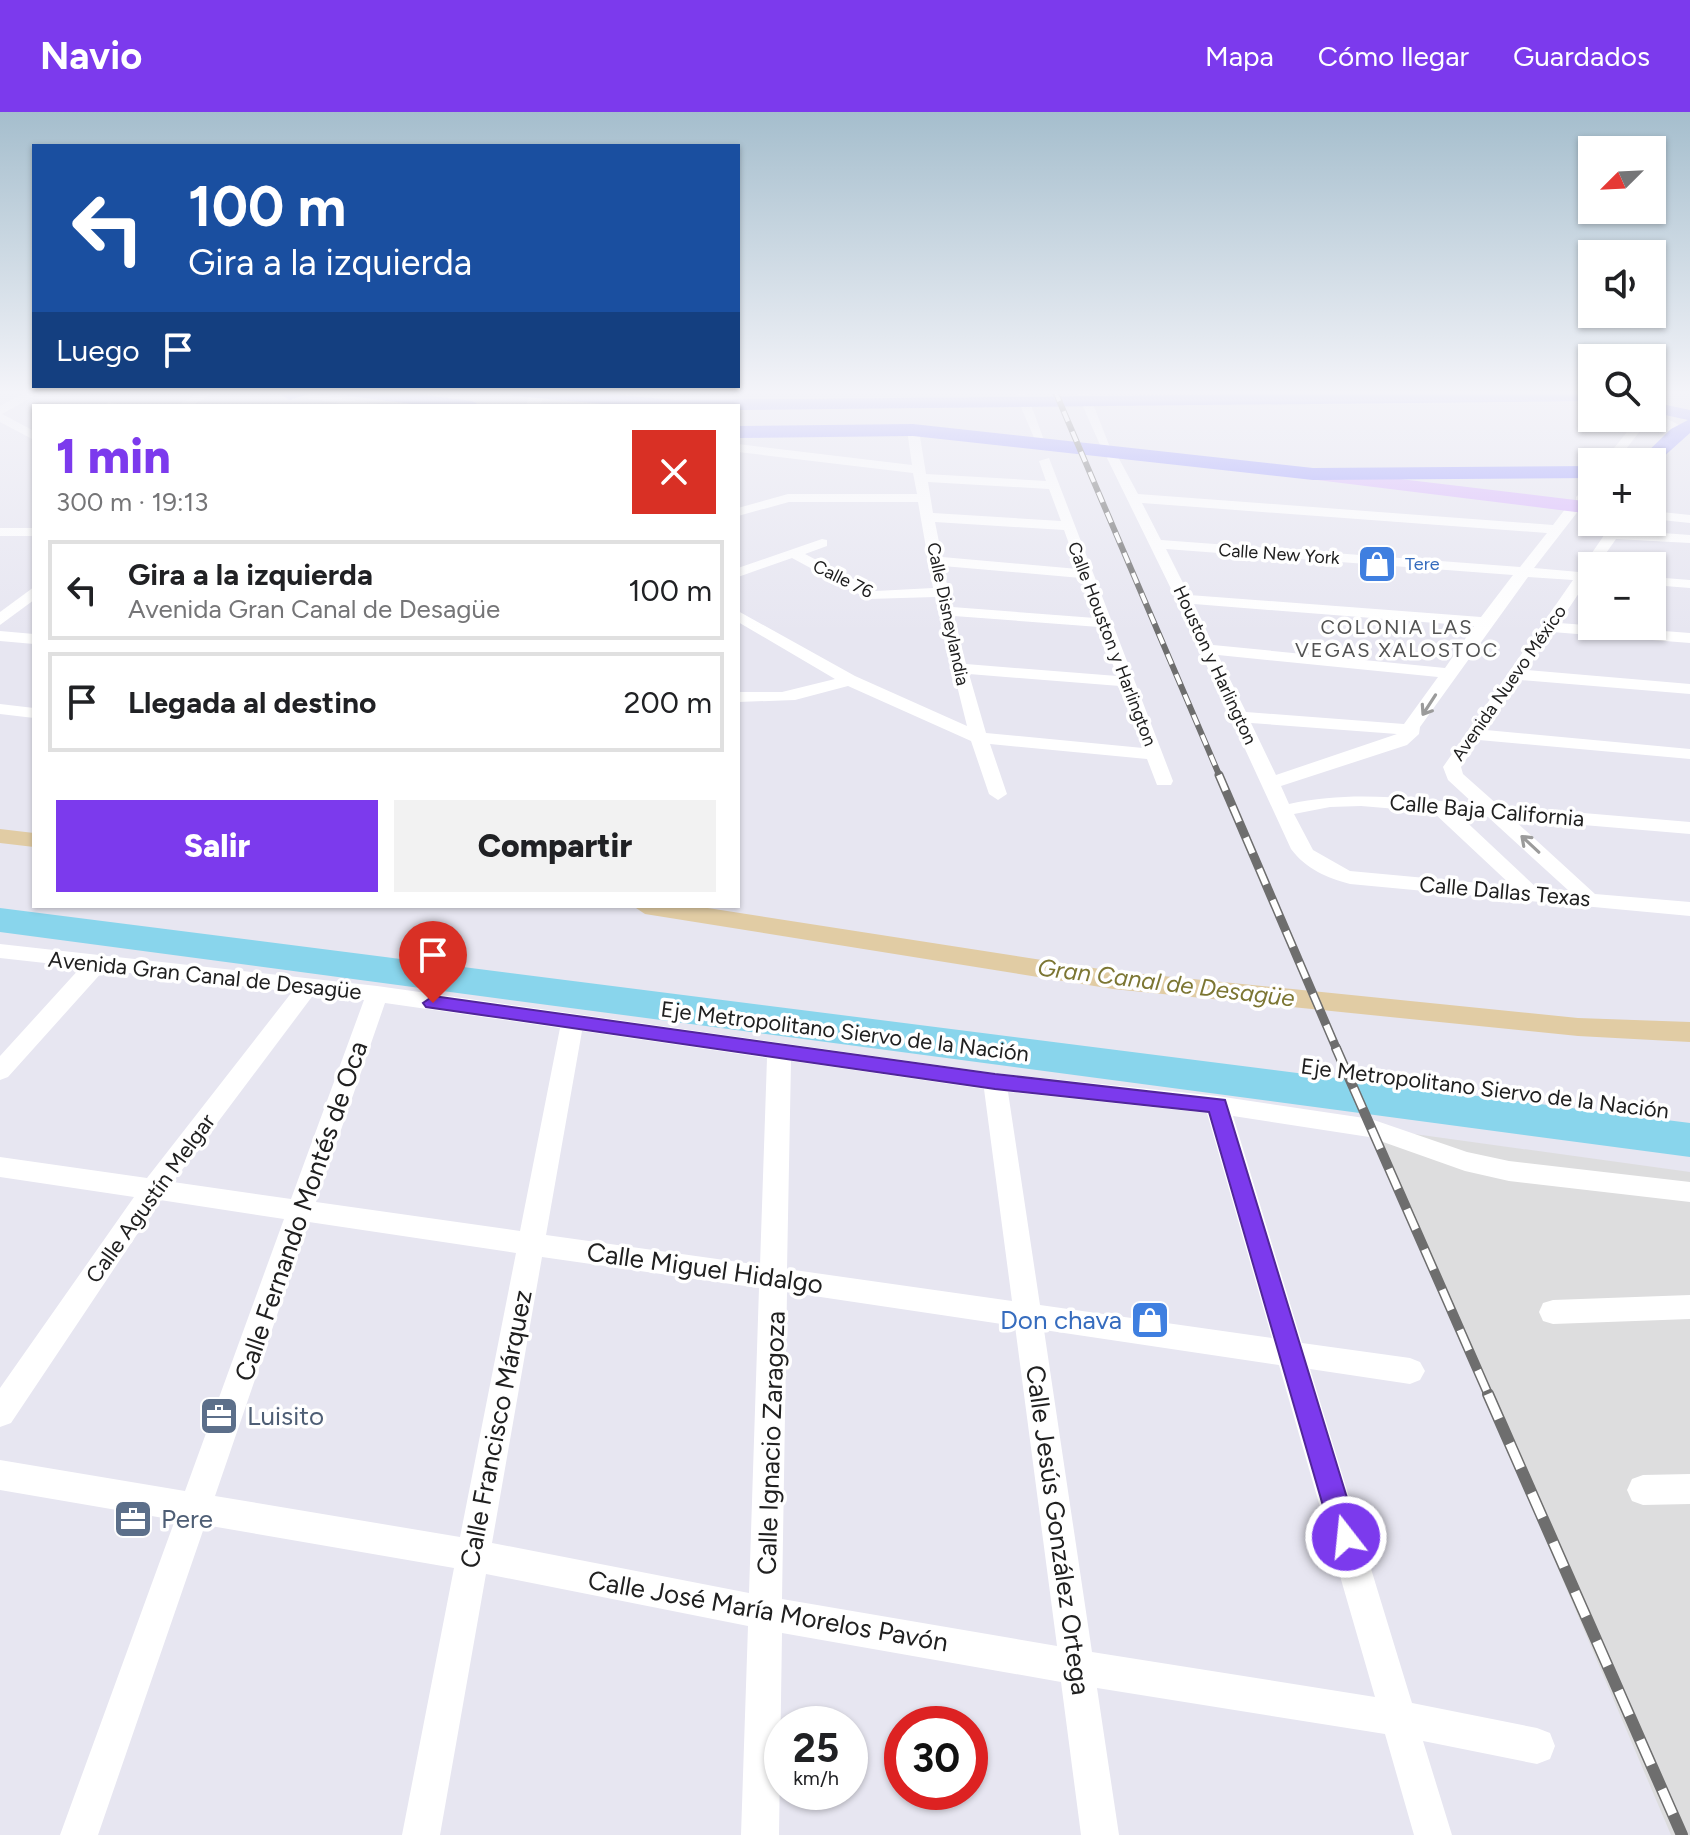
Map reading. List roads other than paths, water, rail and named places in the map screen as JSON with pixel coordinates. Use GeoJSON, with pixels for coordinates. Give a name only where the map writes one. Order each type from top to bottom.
{"type":"FeatureCollection","features":[{"type":"Feature","properties":{"kind":"highway"},"geometry":{"type":"LineString","coordinates":[[0,901],[32,905]]}},
{"type":"Feature","properties":{"kind":"highway","name":"Eje Metropolitano Siervo de la Nación"},"geometry":{"type":"LineString","coordinates":[[58,908],[1690,1114]]}},
{"type":"Feature","properties":{"kind":"highway","name":"Eje Metropolitano Siervo de la Nación"},"geometry":{"type":"LineString","coordinates":[[0,920],[1690,1140]]}},
{"type":"Feature","properties":{"kind":"main road"},"geometry":{"type":"LineString","coordinates":[[1289,471],[1578,505]]}},
{"type":"Feature","properties":{"kind":"main road"},"geometry":{"type":"LineString","coordinates":[[1313,474],[1578,472]]}},
{"type":"Feature","properties":{"kind":"street"},"geometry":{"type":"LineString","coordinates":[[903,471],[1051,485]]}},
{"type":"Feature","properties":{"kind":"street","name":"Calle Houston y Harlington"},"geometry":{"type":"LineString","coordinates":[[1048,471],[1164,781]]}},
{"type":"Feature","properties":{"kind":"street","name":"Houston y Harlington"},"geometry":{"type":"LineString","coordinates":[[1120,471],[1184,599],[1301,849],[1322,868]]}},
{"type":"Feature","properties":{"kind":"street","name":"Calle Disneylandia"},"geometry":{"type":"LineString","coordinates":[[920,474],[958,668],[976,737],[998,794]]}},
{"type":"Feature","properties":{"kind":"street"},"geometry":{"type":"LineString","coordinates":[[740,511],[788,498],[924,498]]}},
{"type":"Feature","properties":{"kind":"street"},"geometry":{"type":"LineString","coordinates":[[1134,498],[1554,529]]}},
{"type":"Feature","properties":{"kind":"street"},"geometry":{"type":"LineString","coordinates":[[1270,783],[1392,745],[1413,730],[1449,673],[1554,529],[1578,508]]}},
{"type":"Feature","properties":{"kind":"street"},"geometry":{"type":"LineString","coordinates":[[1666,516],[1690,519]]}},
{"type":"Feature","properties":{"kind":"street"},"geometry":{"type":"LineString","coordinates":[[928,517],[1067,526]]}},
{"type":"Feature","properties":{"kind":"street"},"geometry":{"type":"LineString","coordinates":[[0,533],[32,532]]}},
{"type":"Feature","properties":{"kind":"street"},"geometry":{"type":"LineString","coordinates":[[1666,535],[1690,539]]}},
{"type":"Feature","properties":{"kind":"street","name":"Calle 76"},"geometry":{"type":"LineString","coordinates":[[740,572],[822,543]]}},
{"type":"Feature","properties":{"kind":"street","name":"Calle New York"},"geometry":{"type":"LineString","coordinates":[[1157,544],[1578,576]]}},
{"type":"Feature","properties":{"kind":"street","name":"Calle 76"},"geometry":{"type":"LineString","coordinates":[[793,553],[873,596],[942,592]]}},
{"type":"Feature","properties":{"kind":"street"},"geometry":{"type":"LineString","coordinates":[[937,561],[1085,574]]}},
{"type":"Feature","properties":{"kind":"street"},"geometry":{"type":"LineString","coordinates":[[1666,582],[1690,584]]}},
{"type":"Feature","properties":{"kind":"street","name":"Avenida Nuevo México"},"geometry":{"type":"LineString","coordinates":[[1578,589],[1514,674],[1451,771],[1587,897]]}},
{"type":"Feature","properties":{"kind":"street"},"geometry":{"type":"LineString","coordinates":[[0,620],[32,594]]}},
{"type":"Feature","properties":{"kind":"street"},"geometry":{"type":"LineString","coordinates":[[1184,599],[1485,622]]}},
{"type":"Feature","properties":{"kind":"street"},"geometry":{"type":"LineString","coordinates":[[946,611],[1106,623]]}},
{"type":"Feature","properties":{"kind":"street"},"geometry":{"type":"LineString","coordinates":[[740,617],[849,680],[976,737],[1154,754]]}},
{"type":"Feature","properties":{"kind":"street"},"geometry":{"type":"LineString","coordinates":[[1549,627],[1690,638]]}},
{"type":"Feature","properties":{"kind":"street"},"geometry":{"type":"LineString","coordinates":[[0,636],[32,639]]}},
{"type":"Feature","properties":{"kind":"street"},"geometry":{"type":"LineString","coordinates":[[1207,649],[1449,673]]}},
{"type":"Feature","properties":{"kind":"street"},"geometry":{"type":"LineString","coordinates":[[958,668],[1128,682]]}},
{"type":"Feature","properties":{"kind":"street"},"geometry":{"type":"LineString","coordinates":[[1514,674],[1690,689]]}},
{"type":"Feature","properties":{"kind":"street"},"geometry":{"type":"LineString","coordinates":[[740,697],[796,698],[849,680]]}},
{"type":"Feature","properties":{"kind":"street"},"geometry":{"type":"LineString","coordinates":[[0,709],[32,713]]}},
{"type":"Feature","properties":{"kind":"street"},"geometry":{"type":"LineString","coordinates":[[1240,717],[1413,730]]}},
{"type":"Feature","properties":{"kind":"street"},"geometry":{"type":"LineString","coordinates":[[1473,734],[1690,754]]}},
{"type":"Feature","properties":{"kind":"street","name":"Calle Baja California"},"geometry":{"type":"LineString","coordinates":[[1284,811],[1344,799],[1491,808],[1690,828]]}},
{"type":"Feature","properties":{"kind":"street"},"geometry":{"type":"LineString","coordinates":[[1436,804],[1531,893]]}},
{"type":"Feature","properties":{"kind":"street","name":"Calle Dallas Texas"},"geometry":{"type":"LineString","coordinates":[[1322,868],[1350,878],[1587,897],[1690,909]]}},
{"type":"Feature","properties":{"kind":"street","name":"Avenida Gran Canal de Desagüe"},"geometry":{"type":"LineString","coordinates":[[0,951],[377,994],[995,1082],[1217,1105],[1371,1128],[1465,1161],[1509,1171],[1690,1192]]}},
{"type":"Feature","properties":{"kind":"street"},"geometry":{"type":"LineString","coordinates":[[0,1071],[98,963]]}},
{"type":"Feature","properties":{"kind":"street","name":"Calle Agustín Melgar"},"geometry":{"type":"LineString","coordinates":[[0,1413],[152,1191],[307,988]]}},
{"type":"Feature","properties":{"kind":"street","name":"Calle Fernando Montés de Oca"},"geometry":{"type":"LineString","coordinates":[[79,1835],[377,994]]}},
{"type":"Feature","properties":{"kind":"street","name":"Calle Francisco Márquez"},"geometry":{"type":"LineString","coordinates":[[421,1835],[572,1024]]}},
{"type":"Feature","properties":{"kind":"street","name":"Calle Ignacio Zaragoza"},"geometry":{"type":"LineString","coordinates":[[760,1835],[776,1278],[779,1051]]}},
{"type":"Feature","properties":{"kind":"street","name":"Calle Jesús González Ortega"},"geometry":{"type":"LineString","coordinates":[[995,1082],[1100,1835]]}},
{"type":"Feature","properties":{"kind":"street"},"geometry":{"type":"LineString","coordinates":[[1217,1105],[1294,1356],[1433,1835]]}},
{"type":"Feature","properties":{"kind":"street","name":"Calle Miguel Hidalgo"},"geometry":{"type":"LineString","coordinates":[[0,1167],[1410,1371]]}},
{"type":"Feature","properties":{"kind":"street"},"geometry":{"type":"LineString","coordinates":[[1553,1312],[1690,1307]]}},
{"type":"Feature","properties":{"kind":"street","name":"Calle José María Morelos Pavón"},"geometry":{"type":"LineString","coordinates":[[0,1475],[473,1555],[766,1613],[1397,1718],[1537,1746]]}},
{"type":"Feature","properties":{"kind":"street"},"geometry":{"type":"LineString","coordinates":[[1643,1490],[1690,1489]]}},
{"type":"Feature","properties":{"kind":"waterway","name":"Gran Canal de Desagüe"},"geometry":{"type":"LineString","coordinates":[[0,836],[32,840]]}},
{"type":"Feature","properties":{"kind":"waterway","name":"Gran Canal de Desagüe"},"geometry":{"type":"LineString","coordinates":[[658,908],[1113,980],[1578,1027],[1690,1032]]}},
{"type":"Feature","properties":{"kind":"railway"},"geometry":{"type":"LineString","coordinates":[[1089,471],[1220,777]]}},
{"type":"Feature","properties":{"kind":"railway"},"geometry":{"type":"LineString","coordinates":[[1219,775],[1337,1050]]}},
{"type":"Feature","properties":{"kind":"railway"},"geometry":{"type":"LineString","coordinates":[[1336,1048],[1489,1396]]}},
{"type":"Feature","properties":{"kind":"railway"},"geometry":{"type":"LineString","coordinates":[[1488,1394],[1682,1835]]}},
{"type":"Feature","properties":{"kind":"place","name":"Tere"},"geometry":{"type":"Point","coordinates":[1377,564]}},
{"type":"Feature","properties":{"kind":"place","name":"Don chava"},"geometry":{"type":"Point","coordinates":[1150,1320]}},
{"type":"Feature","properties":{"kind":"place","name":"Luisito"},"geometry":{"type":"Point","coordinates":[219,1416]}},
{"type":"Feature","properties":{"kind":"place","name":"Pere"},"geometry":{"type":"Point","coordinates":[133,1519]}},
{"type":"Feature","properties":{"kind":"district","name":"COLONIA LAS VEGAS XALOSTOC"},"geometry":{"type":"Point","coordinates":[1397,638]}}]}
